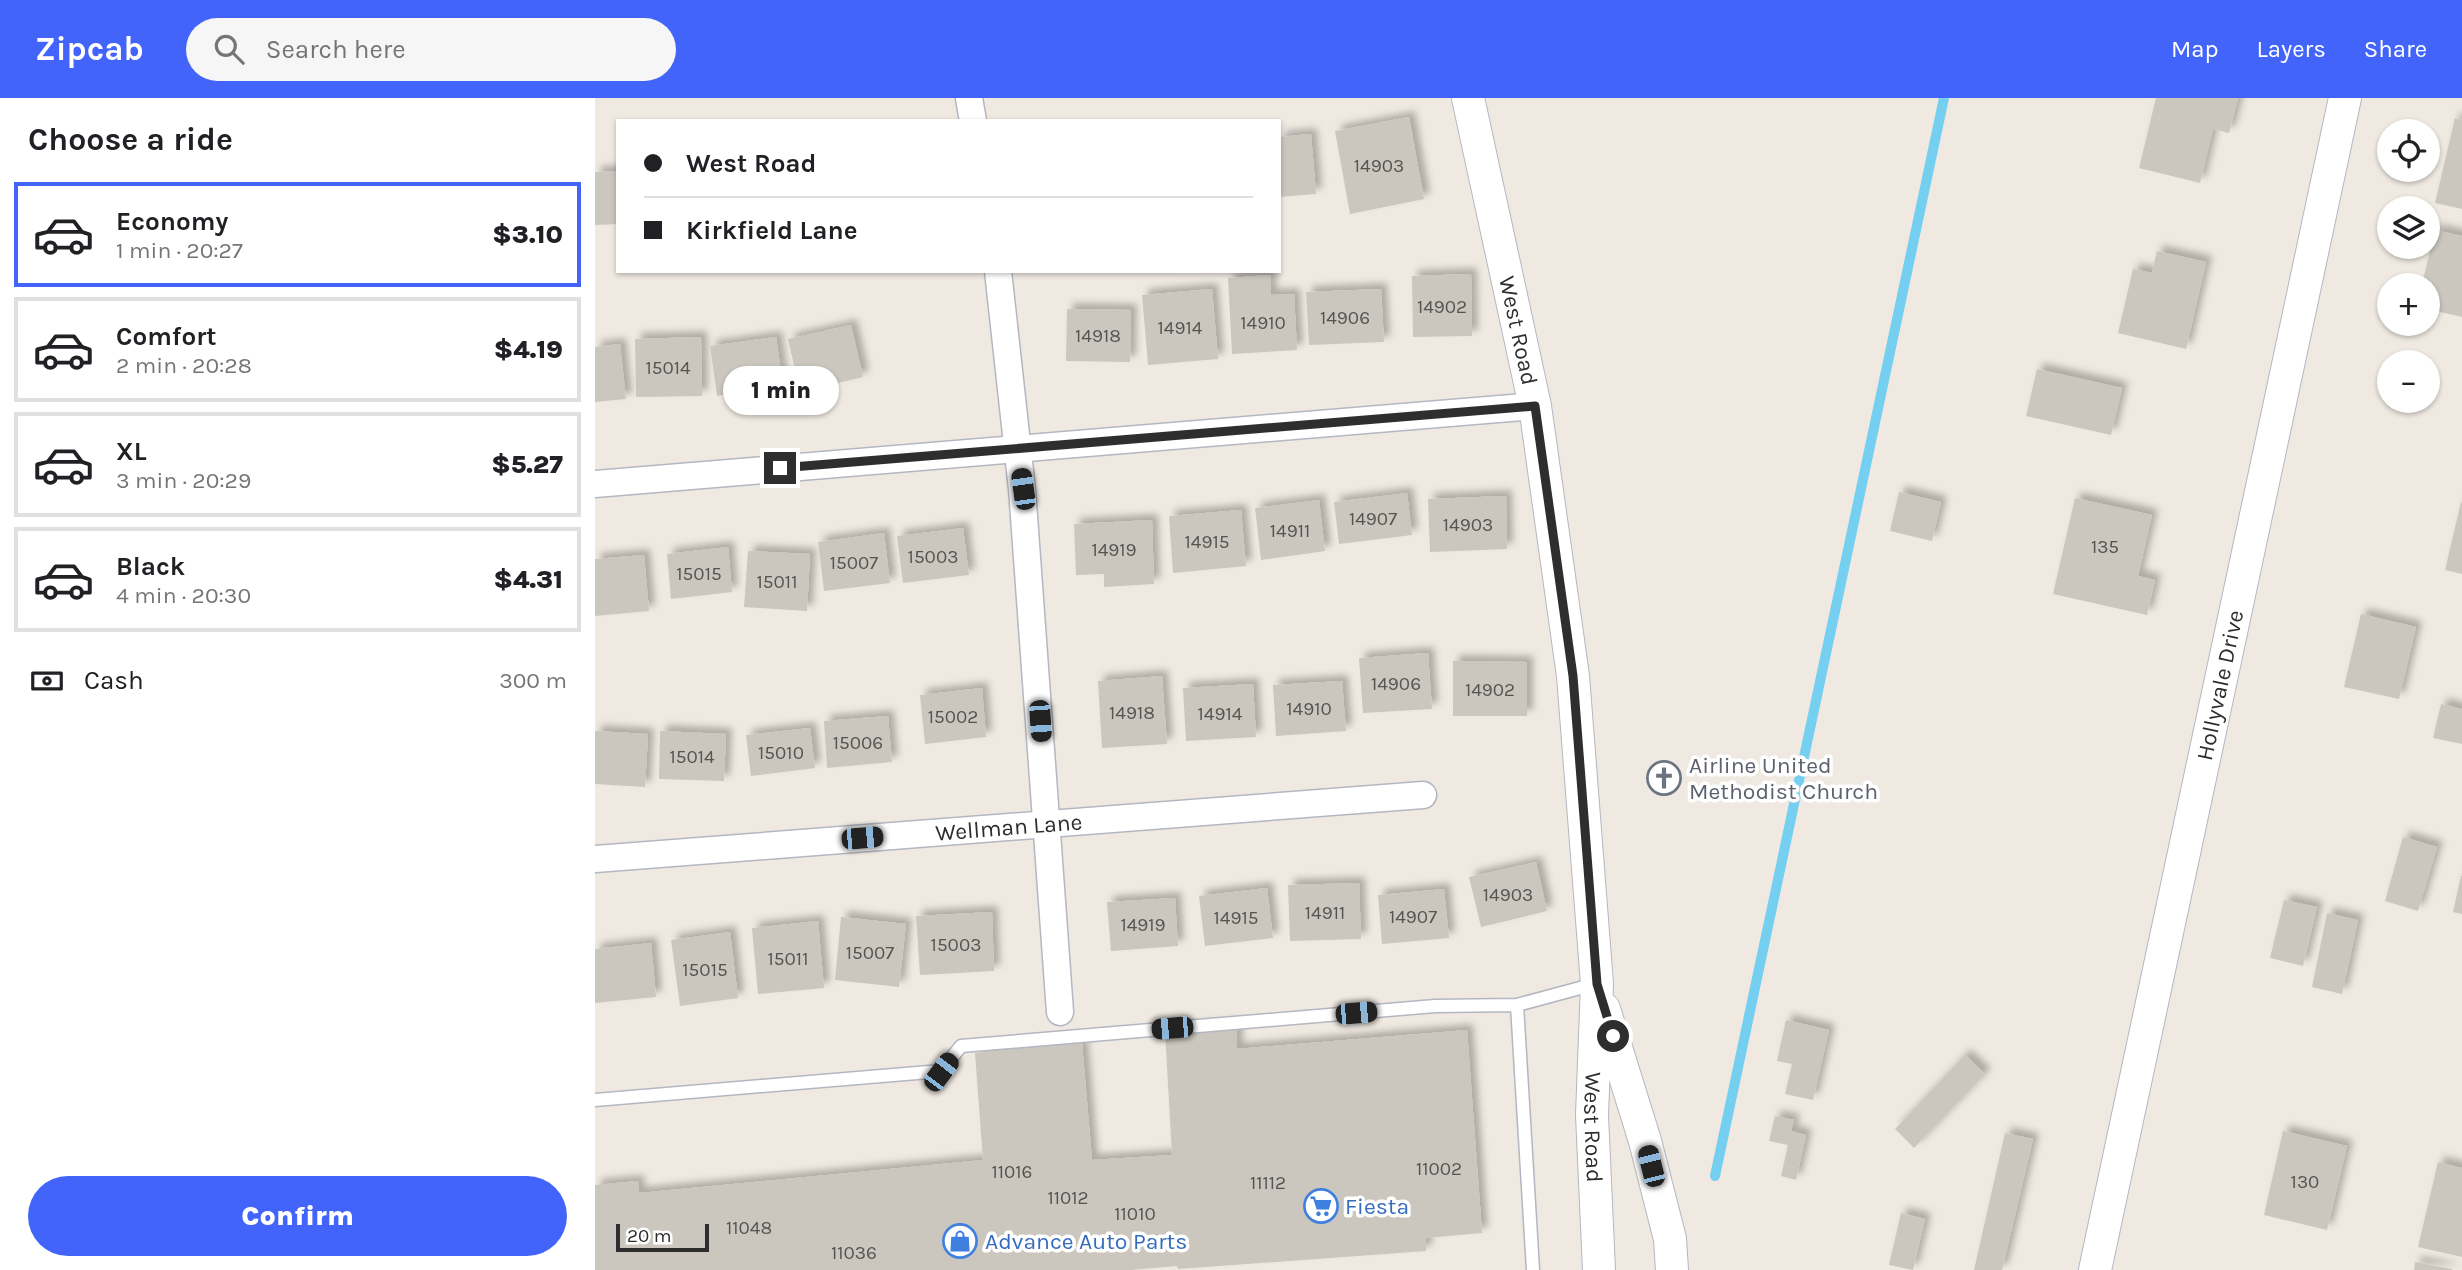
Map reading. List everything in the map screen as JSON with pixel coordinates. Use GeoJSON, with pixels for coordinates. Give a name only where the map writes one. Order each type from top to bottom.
{"type":"FeatureCollection","features":[{"type":"Feature","properties":{"kind":"street"},"geometry":{"type":"LineString","coordinates":[[969,98],[973,119]]}},
{"type":"Feature","properties":{"kind":"street","name":"West Road"},"geometry":{"type":"LineString","coordinates":[[1468,98],[1535,406],[1573,676],[1597,984],[1592,1115],[1599,1270]]}},
{"type":"Feature","properties":{"kind":"street","name":"Hollyvale Drive"},"geometry":{"type":"LineString","coordinates":[[2095,1270],[2345,98]]}},
{"type":"Feature","properties":{"kind":"street"},"geometry":{"type":"LineString","coordinates":[[997,273],[1023,489],[1060,1012]]}},
{"type":"Feature","properties":{"kind":"street"},"geometry":{"type":"LineString","coordinates":[[595,484],[1535,406]]}},
{"type":"Feature","properties":{"kind":"street","name":"Wellman Lane"},"geometry":{"type":"LineString","coordinates":[[595,859],[1423,795]]}},
{"type":"Feature","properties":{"kind":"street","name":"West Road"},"geometry":{"type":"LineString","coordinates":[[1597,984],[1645,1141],[1670,1239],[1672,1270]]}},
{"type":"Feature","properties":{"kind":"lane"},"geometry":{"type":"LineString","coordinates":[[595,1100],[941,1072],[961,1045],[1435,1006],[1517,1005],[1597,984]]}},
{"type":"Feature","properties":{"kind":"lane"},"geometry":{"type":"LineString","coordinates":[[1517,1005],[1533,1270]]}},
{"type":"Feature","properties":{"kind":"building"},"geometry":{"type":"Polygon","coordinates":[[[2156,98],[2238,98],[2229,133],[2213,129],[2200,183],[2139,168],[2156,98]]]}},
{"type":"Feature","properties":{"kind":"building"},"geometry":{"type":"Polygon","coordinates":[[[1409,117],[1424,199],[1350,214],[1335,131],[1409,117]]]}},
{"type":"Feature","properties":{"kind":"building"},"geometry":{"type":"Polygon","coordinates":[[[2455,118],[2462,120],[2462,209],[2440,204],[2440,196],[2437,196],[2455,118]]]}},
{"type":"Feature","properties":{"kind":"building"},"geometry":{"type":"Polygon","coordinates":[[[1311,134],[1316,194],[1281,197],[1281,137],[1311,134]]]}},
{"type":"Feature","properties":{"kind":"building"},"geometry":{"type":"Polygon","coordinates":[[[616,171],[616,224],[595,225],[595,172],[616,171]]]}},
{"type":"Feature","properties":{"kind":"building"},"geometry":{"type":"Polygon","coordinates":[[[2440,231],[2462,236],[2462,317],[2440,312],[2440,273],[2425,273],[2428,259],[2440,259],[2440,231]]]}},
{"type":"Feature","properties":{"kind":"building"},"geometry":{"type":"Polygon","coordinates":[[[2157,251],[2206,262],[2186,349],[2118,333],[2133,269],[2152,273],[2157,251]]]}},
{"type":"Feature","properties":{"kind":"building"},"geometry":{"type":"Polygon","coordinates":[[[1471,274],[1472,336],[1413,337],[1412,276],[1471,274]]]}},
{"type":"Feature","properties":{"kind":"building"},"geometry":{"type":"Polygon","coordinates":[[[1270,275],[1271,295],[1294,294],[1297,350],[1232,354],[1228,278],[1270,275]]]}},
{"type":"Feature","properties":{"kind":"building"},"geometry":{"type":"Polygon","coordinates":[[[1212,289],[1218,359],[1148,365],[1142,295],[1212,289]]]}},
{"type":"Feature","properties":{"kind":"building"},"geometry":{"type":"Polygon","coordinates":[[[1381,289],[1384,342],[1309,345],[1306,292],[1381,289]]]}},
{"type":"Feature","properties":{"kind":"building"},"geometry":{"type":"Polygon","coordinates":[[[1067,309],[1131,310],[1130,362],[1066,361],[1067,309]]]}},
{"type":"Feature","properties":{"kind":"building"},"geometry":{"type":"Polygon","coordinates":[[[851,325],[863,377],[800,392],[788,339],[851,325]]]}},
{"type":"Feature","properties":{"kind":"building"},"geometry":{"type":"Polygon","coordinates":[[[701,337],[702,396],[636,397],[635,339],[701,337]]]}},
{"type":"Feature","properties":{"kind":"building"},"geometry":{"type":"Polygon","coordinates":[[[776,337],[783,386],[717,396],[710,346],[776,337]]]}},
{"type":"Feature","properties":{"kind":"building"},"geometry":{"type":"Polygon","coordinates":[[[620,344],[626,399],[595,402],[595,347],[620,344]]]}},
{"type":"Feature","properties":{"kind":"building"},"geometry":{"type":"Polygon","coordinates":[[[2037,369],[2122,388],[2111,435],[2026,416],[2037,369]]]}},
{"type":"Feature","properties":{"kind":"building"},"geometry":{"type":"Polygon","coordinates":[[[1899,492],[1941,502],[1932,541],[1890,531],[1899,492]]]}},
{"type":"Feature","properties":{"kind":"building"},"geometry":{"type":"Polygon","coordinates":[[[1407,493],[1412,535],[1339,544],[1334,502],[1407,493]]]}},
{"type":"Feature","properties":{"kind":"building"},"geometry":{"type":"Polygon","coordinates":[[[1506,496],[1507,549],[1430,552],[1428,499],[1506,496]]]}},
{"type":"Feature","properties":{"kind":"building"},"geometry":{"type":"Polygon","coordinates":[[[2075,498],[2152,515],[2138,576],[2155,580],[2147,615],[2053,594],[2075,498]]]}},
{"type":"Feature","properties":{"kind":"building"},"geometry":{"type":"Polygon","coordinates":[[[1319,500],[1325,551],[1261,560],[1255,508],[1319,500]]]}},
{"type":"Feature","properties":{"kind":"building"},"geometry":{"type":"Polygon","coordinates":[[[2462,502],[2462,574],[2445,570],[2462,502]]]}},
{"type":"Feature","properties":{"kind":"building"},"geometry":{"type":"Polygon","coordinates":[[[1241,510],[1246,566],[1173,573],[1169,516],[1241,510]]]}},
{"type":"Feature","properties":{"kind":"building"},"geometry":{"type":"Polygon","coordinates":[[[1152,520],[1154,584],[1104,587],[1104,574],[1076,575],[1074,524],[1152,520]]]}},
{"type":"Feature","properties":{"kind":"building"},"geometry":{"type":"Polygon","coordinates":[[[963,528],[969,575],[903,583],[897,536],[963,528]]]}},
{"type":"Feature","properties":{"kind":"building"},"geometry":{"type":"Polygon","coordinates":[[[884,533],[890,583],[824,591],[818,542],[884,533]]]}},
{"type":"Feature","properties":{"kind":"building"},"geometry":{"type":"Polygon","coordinates":[[[728,547],[732,592],[671,599],[667,554],[728,547]]]}},
{"type":"Feature","properties":{"kind":"building"},"geometry":{"type":"Polygon","coordinates":[[[748,551],[810,554],[807,611],[744,607],[748,551]]]}},
{"type":"Feature","properties":{"kind":"building"},"geometry":{"type":"Polygon","coordinates":[[[644,555],[649,611],[595,616],[595,559],[644,555]]]}},
{"type":"Feature","properties":{"kind":"building"},"geometry":{"type":"Polygon","coordinates":[[[2361,614],[2416,627],[2399,699],[2344,687],[2361,614]]]}},
{"type":"Feature","properties":{"kind":"building"},"geometry":{"type":"Polygon","coordinates":[[[1428,653],[1432,709],[1363,713],[1359,658],[1428,653]]]}},
{"type":"Feature","properties":{"kind":"building"},"geometry":{"type":"Polygon","coordinates":[[[1453,661],[1527,662],[1527,716],[1453,716],[1453,661]]]}},
{"type":"Feature","properties":{"kind":"building"},"geometry":{"type":"Polygon","coordinates":[[[1162,676],[1167,744],[1102,748],[1098,681],[1162,676]]]}},
{"type":"Feature","properties":{"kind":"building"},"geometry":{"type":"Polygon","coordinates":[[[1342,681],[1346,731],[1276,736],[1273,685],[1342,681]]]}},
{"type":"Feature","properties":{"kind":"building"},"geometry":{"type":"Polygon","coordinates":[[[1253,684],[1256,737],[1186,741],[1183,688],[1253,684]]]}},
{"type":"Feature","properties":{"kind":"building"},"geometry":{"type":"Polygon","coordinates":[[[982,688],[986,737],[925,744],[920,695],[982,688]]]}},
{"type":"Feature","properties":{"kind":"building"},"geometry":{"type":"Polygon","coordinates":[[[2441,704],[2462,709],[2462,744],[2433,738],[2441,704]]]}},
{"type":"Feature","properties":{"kind":"building"},"geometry":{"type":"Polygon","coordinates":[[[888,716],[892,762],[827,768],[824,721],[888,716]]]}},
{"type":"Feature","properties":{"kind":"building"},"geometry":{"type":"Polygon","coordinates":[[[810,728],[815,768],[751,776],[746,735],[810,728]]]}},
{"type":"Feature","properties":{"kind":"building"},"geometry":{"type":"Polygon","coordinates":[[[595,731],[648,734],[645,787],[595,784],[595,731]]]}},
{"type":"Feature","properties":{"kind":"building"},"geometry":{"type":"Polygon","coordinates":[[[660,731],[726,734],[724,781],[659,779],[660,731]]]}},
{"type":"Feature","properties":{"kind":"building"},"geometry":{"type":"Polygon","coordinates":[[[2403,837],[2437,847],[2418,911],[2385,901],[2403,837]]]}},
{"type":"Feature","properties":{"kind":"building"},"geometry":{"type":"Polygon","coordinates":[[[1536,862],[1547,911],[1481,927],[1469,877],[1536,862]]]}},
{"type":"Feature","properties":{"kind":"building"},"geometry":{"type":"Polygon","coordinates":[[[2462,876],[2462,914],[2453,912],[2462,876]]]}},
{"type":"Feature","properties":{"kind":"building"},"geometry":{"type":"Polygon","coordinates":[[[1359,883],[1361,939],[1290,941],[1288,885],[1359,883]]]}},
{"type":"Feature","properties":{"kind":"building"},"geometry":{"type":"Polygon","coordinates":[[[1267,888],[1273,938],[1205,946],[1199,896],[1267,888]]]}},
{"type":"Feature","properties":{"kind":"building"},"geometry":{"type":"Polygon","coordinates":[[[1444,889],[1449,938],[1382,944],[1378,895],[1444,889]]]}},
{"type":"Feature","properties":{"kind":"building"},"geometry":{"type":"Polygon","coordinates":[[[1175,898],[1178,946],[1111,951],[1107,902],[1175,898]]]}},
{"type":"Feature","properties":{"kind":"building"},"geometry":{"type":"Polygon","coordinates":[[[2284,900],[2317,907],[2303,966],[2270,958],[2284,900]]]}},
{"type":"Feature","properties":{"kind":"building"},"geometry":{"type":"Polygon","coordinates":[[[992,912],[994,971],[920,975],[916,916],[992,912]]]}},
{"type":"Feature","properties":{"kind":"building"},"geometry":{"type":"Polygon","coordinates":[[[2327,913],[2358,920],[2342,994],[2312,987],[2327,913]]]}},
{"type":"Feature","properties":{"kind":"building"},"geometry":{"type":"Polygon","coordinates":[[[841,917],[906,924],[899,987],[835,980],[841,917]]]}},
{"type":"Feature","properties":{"kind":"building"},"geometry":{"type":"Polygon","coordinates":[[[818,921],[824,988],[758,994],[752,928],[818,921]]]}},
{"type":"Feature","properties":{"kind":"building"},"geometry":{"type":"Polygon","coordinates":[[[730,932],[738,998],[680,1006],[671,940],[730,932]]]}},
{"type":"Feature","properties":{"kind":"building"},"geometry":{"type":"Polygon","coordinates":[[[651,943],[656,997],[595,1003],[595,949],[651,943]]]}},
{"type":"Feature","properties":{"kind":"building"},"geometry":{"type":"Polygon","coordinates":[[[1786,1020],[1829,1030],[1813,1100],[1785,1094],[1792,1064],[1777,1061],[1786,1020]]]}},
{"type":"Feature","properties":{"kind":"building"},"geometry":{"type":"Polygon","coordinates":[[[1237,1025],[1237,1049],[1467,1030],[1482,1233],[1426,1238],[1426,1251],[1178,1269],[1177,1266],[1131,1270],[595,1270],[595,1185],[638,1181],[639,1193],[983,1160],[975,1053],[1082,1043],[1092,1160],[1172,1155],[1165,1031],[1237,1025]]]}},
{"type":"Feature","properties":{"kind":"building"},"geometry":{"type":"Polygon","coordinates":[[[1965,1055],[1985,1074],[1914,1148],[1895,1129],[1965,1055]]]}},
{"type":"Feature","properties":{"kind":"building"},"geometry":{"type":"Polygon","coordinates":[[[1775,1116],[1794,1120],[1791,1131],[1806,1135],[1796,1180],[1781,1176],[1788,1145],[1769,1141],[1775,1116]]]}},
{"type":"Feature","properties":{"kind":"building"},"geometry":{"type":"Polygon","coordinates":[[[2283,1131],[2347,1146],[2327,1230],[2264,1215],[2283,1131]]]}},
{"type":"Feature","properties":{"kind":"building"},"geometry":{"type":"Polygon","coordinates":[[[2005,1133],[2033,1139],[2002,1270],[1974,1270],[2005,1133]]]}},
{"type":"Feature","properties":{"kind":"building"},"geometry":{"type":"Polygon","coordinates":[[[2438,1162],[2462,1168],[2462,1257],[2418,1247],[2438,1162]]]}},
{"type":"Feature","properties":{"kind":"building"},"geometry":{"type":"Polygon","coordinates":[[[1901,1213],[1925,1219],[1913,1270],[1889,1265],[1901,1213]]]}},
{"type":"Feature","properties":{"kind":"building"},"geometry":{"type":"Polygon","coordinates":[[[2415,1262],[2452,1269],[2452,1270],[2414,1270],[2415,1262]]]}},
{"type":"Feature","properties":{"kind":"waterway"},"geometry":{"type":"LineString","coordinates":[[1715,1176],[1944,98]]}},
{"type":"Feature","properties":{"kind":"place","name":"Airline United Methodist Church"},"geometry":{"type":"Point","coordinates":[1664,778]}},
{"type":"Feature","properties":{"kind":"place","name":"Fiesta"},"geometry":{"type":"Point","coordinates":[1321,1206]}},
{"type":"Feature","properties":{"kind":"place","name":"Advance Auto Parts"},"geometry":{"type":"Point","coordinates":[960,1241]}},
{"type":"Feature","properties":{"kind":"route"},"geometry":{"type":"LineString","coordinates":[[780,468],[1535,406],[1573,676],[1597,984],[1613,1036]]}}]}
